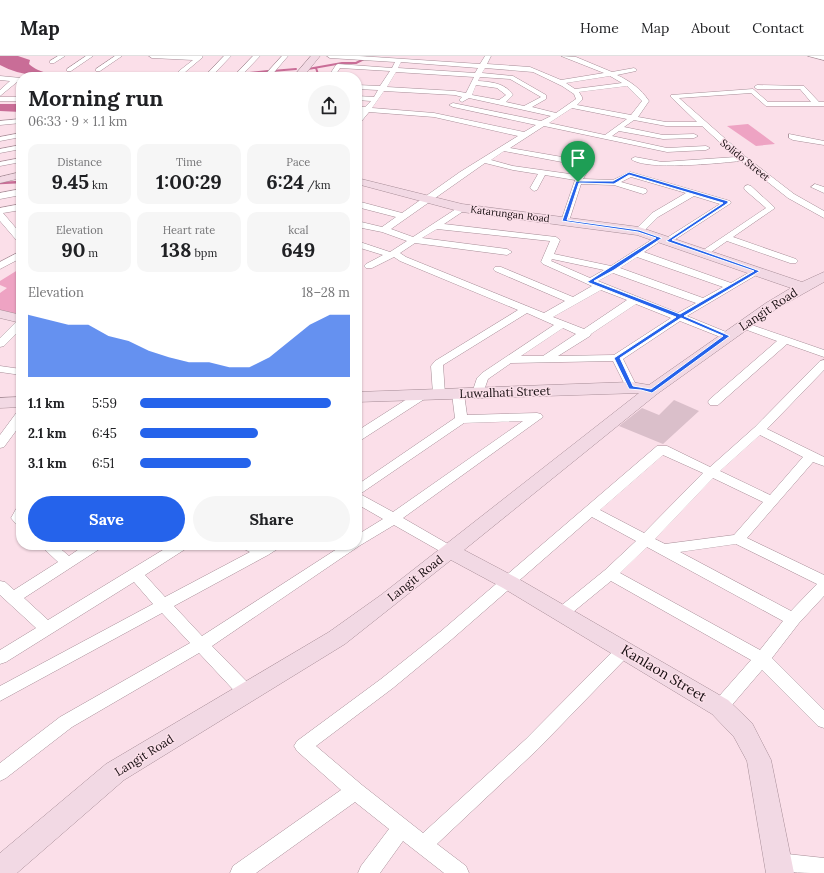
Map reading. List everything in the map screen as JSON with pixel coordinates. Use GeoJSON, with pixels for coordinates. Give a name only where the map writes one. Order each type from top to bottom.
{"type":"FeatureCollection","features":[{"type":"Feature","properties":{"kind":"street"},"geometry":{"type":"LineString","coordinates":[[52,62],[62,56]]}},
{"type":"Feature","properties":{"kind":"street"},"geometry":{"type":"LineString","coordinates":[[69,70],[90,56]]}},
{"type":"Feature","properties":{"kind":"street"},"geometry":{"type":"LineString","coordinates":[[98,70],[119,56]]}},
{"type":"Feature","properties":{"kind":"street"},"geometry":{"type":"LineString","coordinates":[[152,56],[199,57]]}},
{"type":"Feature","properties":{"kind":"street"},"geometry":{"type":"LineString","coordinates":[[212,72],[228,56]]}},
{"type":"Feature","properties":{"kind":"street"},"geometry":{"type":"LineString","coordinates":[[241,72],[257,56]]}},
{"type":"Feature","properties":{"kind":"street"},"geometry":{"type":"LineString","coordinates":[[271,72],[285,56]]}},
{"type":"Feature","properties":{"kind":"street"},"geometry":{"type":"LineString","coordinates":[[302,72],[316,56]]}},
{"type":"Feature","properties":{"kind":"street"},"geometry":{"type":"LineString","coordinates":[[330,56],[457,63],[530,69],[543,73],[574,91],[579,98],[579,100],[571,106],[402,216],[384,230]]}},
{"type":"Feature","properties":{"kind":"street"},"geometry":{"type":"LineString","coordinates":[[457,63],[460,56]]}},
{"type":"Feature","properties":{"kind":"street"},"geometry":{"type":"LineString","coordinates":[[488,56],[468,96],[453,105],[667,150],[706,148]]}},
{"type":"Feature","properties":{"kind":"street"},"geometry":{"type":"LineString","coordinates":[[564,56],[584,62],[610,74],[642,94],[646,101],[643,107],[632,118],[605,138]]}},
{"type":"Feature","properties":{"kind":"street"},"geometry":{"type":"LineString","coordinates":[[811,56],[824,58]]}},
{"type":"Feature","properties":{"kind":"street"},"geometry":{"type":"LineString","coordinates":[[181,72],[199,57]]}},
{"type":"Feature","properties":{"kind":"street"},"geometry":{"type":"LineString","coordinates":[[362,116],[376,98],[400,60]]}},
{"type":"Feature","properties":{"kind":"street"},"geometry":{"type":"LineString","coordinates":[[334,72],[338,66],[394,69],[418,81],[447,82],[468,96],[557,115]]}},
{"type":"Feature","properties":{"kind":"street"},"geometry":{"type":"LineString","coordinates":[[362,75],[368,68]]}},
{"type":"Feature","properties":{"kind":"street"},"geometry":{"type":"LineString","coordinates":[[558,82],[634,70]]}},
{"type":"Feature","properties":{"kind":"street"},"geometry":{"type":"LineString","coordinates":[[362,87],[382,89],[418,81],[447,82],[478,74],[512,77],[544,96],[544,98],[525,108]]}},
{"type":"Feature","properties":{"kind":"street"},"geometry":{"type":"LineString","coordinates":[[0,78],[16,80]]}},
{"type":"Feature","properties":{"kind":"street"},"geometry":{"type":"LineString","coordinates":[[0,81],[16,80]]}},
{"type":"Feature","properties":{"kind":"street"},"geometry":{"type":"LineString","coordinates":[[752,80],[755,89],[766,104],[821,104]]}},
{"type":"Feature","properties":{"kind":"street"},"geometry":{"type":"LineString","coordinates":[[0,93],[16,81]]}},
{"type":"Feature","properties":{"kind":"street"},"geometry":{"type":"LineString","coordinates":[[475,83],[497,86],[508,91],[510,95],[500,103]]}},
{"type":"Feature","properties":{"kind":"street"},"geometry":{"type":"LineString","coordinates":[[574,91],[628,84]]}},
{"type":"Feature","properties":{"kind":"street"},"geometry":{"type":"LineString","coordinates":[[755,89],[802,87],[821,104]]}},
{"type":"Feature","properties":{"kind":"street","name":"Solido Street"},"geometry":{"type":"LineString","coordinates":[[755,89],[673,96],[702,124],[743,159],[791,196],[824,215]]}},
{"type":"Feature","properties":{"kind":"street"},"geometry":{"type":"LineString","coordinates":[[0,93],[16,96]]}},
{"type":"Feature","properties":{"kind":"street"},"geometry":{"type":"LineString","coordinates":[[362,98],[376,98]]}},
{"type":"Feature","properties":{"kind":"street"},"geometry":{"type":"LineString","coordinates":[[571,106],[666,124],[702,124]]}},
{"type":"Feature","properties":{"kind":"street"},"geometry":{"type":"LineString","coordinates":[[362,110],[434,115],[525,135]]}},
{"type":"Feature","properties":{"kind":"street"},"geometry":{"type":"LineString","coordinates":[[0,123],[16,121]]}},
{"type":"Feature","properties":{"kind":"street"},"geometry":{"type":"LineString","coordinates":[[684,124],[694,136],[720,161]]}},
{"type":"Feature","properties":{"kind":"street"},"geometry":{"type":"LineString","coordinates":[[618,128],[660,136],[694,136]]}},
{"type":"Feature","properties":{"kind":"street"},"geometry":{"type":"LineString","coordinates":[[0,139],[16,136]]}},
{"type":"Feature","properties":{"kind":"street"},"geometry":{"type":"LineString","coordinates":[[792,136],[824,143]]}},
{"type":"Feature","properties":{"kind":"street"},"geometry":{"type":"LineString","coordinates":[[0,151],[16,148]]}},
{"type":"Feature","properties":{"kind":"street"},"geometry":{"type":"LineString","coordinates":[[504,149],[588,164],[578,180],[565,221]]}},
{"type":"Feature","properties":{"kind":"street"},"geometry":{"type":"LineString","coordinates":[[635,159],[662,164],[743,159]]}},
{"type":"Feature","properties":{"kind":"street"},"geometry":{"type":"LineString","coordinates":[[11,178],[0,164],[16,161]]}},
{"type":"Feature","properties":{"kind":"street"},"geometry":{"type":"LineString","coordinates":[[485,161],[578,180],[614,183],[643,191]]}},
{"type":"Feature","properties":{"kind":"street"},"geometry":{"type":"LineString","coordinates":[[534,188],[543,172]]}},
{"type":"Feature","properties":{"kind":"street"},"geometry":{"type":"LineString","coordinates":[[590,282],[636,253],[664,239],[727,203],[629,174],[614,183]]}},
{"type":"Feature","properties":{"kind":"street","name":"Katarungan Road"},"geometry":{"type":"LineString","coordinates":[[362,182],[462,208],[639,231],[801,287]]}},
{"type":"Feature","properties":{"kind":"street"},"geometry":{"type":"LineString","coordinates":[[704,253],[771,208],[748,188]]}},
{"type":"Feature","properties":{"kind":"street"},"geometry":{"type":"LineString","coordinates":[[639,231],[655,215],[694,192]]}},
{"type":"Feature","properties":{"kind":"street"},"geometry":{"type":"LineString","coordinates":[[0,196],[16,193]]}},
{"type":"Feature","properties":{"kind":"street"},"geometry":{"type":"LineString","coordinates":[[362,205],[402,216]]}},
{"type":"Feature","properties":{"kind":"street"},"geometry":{"type":"LineString","coordinates":[[0,211],[16,207]]}},
{"type":"Feature","properties":{"kind":"street"},"geometry":{"type":"LineString","coordinates":[[369,266],[392,254],[462,208]]}},
{"type":"Feature","properties":{"kind":"street"},"geometry":{"type":"LineString","coordinates":[[0,215],[16,234]]}},
{"type":"Feature","properties":{"kind":"street"},"geometry":{"type":"LineString","coordinates":[[362,225],[384,230],[414,240],[507,252]]}},
{"type":"Feature","properties":{"kind":"street"},"geometry":{"type":"LineString","coordinates":[[435,226],[553,239],[555,240],[550,256],[546,262],[590,282],[680,316],[727,336]]}},
{"type":"Feature","properties":{"kind":"street"},"geometry":{"type":"LineString","coordinates":[[726,238],[793,261]]}},
{"type":"Feature","properties":{"kind":"street"},"geometry":{"type":"LineString","coordinates":[[362,245],[392,254],[586,334]]}},
{"type":"Feature","properties":{"kind":"street"},"geometry":{"type":"LineString","coordinates":[[636,253],[731,286]]}},
{"type":"Feature","properties":{"kind":"street"},"geometry":{"type":"LineString","coordinates":[[550,256],[586,262],[612,269],[704,302]]}},
{"type":"Feature","properties":{"kind":"street"},"geometry":{"type":"LineString","coordinates":[[0,266],[16,257]]}},
{"type":"Feature","properties":{"kind":"street"},"geometry":{"type":"LineString","coordinates":[[498,269],[573,301]]}},
{"type":"Feature","properties":{"kind":"street"},"geometry":{"type":"LineString","coordinates":[[511,360],[617,358],[680,316],[758,271]]}},
{"type":"Feature","properties":{"kind":"street","name":"Langit Road"},"geometry":{"type":"LineString","coordinates":[[0,870],[115,772],[337,638],[388,600],[608,424],[641,389],[727,336],[801,287],[824,276]]}},
{"type":"Feature","properties":{"kind":"street"},"geometry":{"type":"LineString","coordinates":[[545,318],[600,286]]}},
{"type":"Feature","properties":{"kind":"street"},"geometry":{"type":"LineString","coordinates":[[546,359],[586,334],[635,300]]}},
{"type":"Feature","properties":{"kind":"street"},"geometry":{"type":"LineString","coordinates":[[440,394],[437,366],[439,364],[525,310]]}},
{"type":"Feature","properties":{"kind":"street"},"geometry":{"type":"LineString","coordinates":[[0,314],[16,318]]}},
{"type":"Feature","properties":{"kind":"street"},"geometry":{"type":"LineString","coordinates":[[478,393],[483,378],[562,324]]}},
{"type":"Feature","properties":{"kind":"street"},"geometry":{"type":"LineString","coordinates":[[743,325],[824,354]]}},
{"type":"Feature","properties":{"kind":"street"},"geometry":{"type":"LineString","coordinates":[[0,344],[16,328]]}},
{"type":"Feature","properties":{"kind":"street"},"geometry":{"type":"LineString","coordinates":[[714,402],[785,340]]}},
{"type":"Feature","properties":{"kind":"street"},"geometry":{"type":"LineString","coordinates":[[617,358],[641,389]]}},
{"type":"Feature","properties":{"kind":"street"},"geometry":{"type":"LineString","coordinates":[[562,613],[610,574],[646,540],[712,472],[759,430],[824,363]]}},
{"type":"Feature","properties":{"kind":"street"},"geometry":{"type":"LineString","coordinates":[[0,369],[16,371]]}},
{"type":"Feature","properties":{"kind":"street","name":"Luwalhati Street"},"geometry":{"type":"LineString","coordinates":[[362,397],[641,389]]}},
{"type":"Feature","properties":{"kind":"street"},"geometry":{"type":"LineString","coordinates":[[458,394],[460,419]]}},
{"type":"Feature","properties":{"kind":"street"},"geometry":{"type":"LineString","coordinates":[[362,434],[422,395]]}},
{"type":"Feature","properties":{"kind":"street"},"geometry":{"type":"LineString","coordinates":[[0,403],[16,402]]}},
{"type":"Feature","properties":{"kind":"street"},"geometry":{"type":"LineString","coordinates":[[362,488],[460,419],[537,417],[393,519],[362,539]]}},
{"type":"Feature","properties":{"kind":"street"},"geometry":{"type":"LineString","coordinates":[[0,444],[16,422]]}},
{"type":"Feature","properties":{"kind":"street"},"geometry":{"type":"LineString","coordinates":[[759,430],[824,462]]}},
{"type":"Feature","properties":{"kind":"street"},"geometry":{"type":"LineString","coordinates":[[459,873],[355,791],[303,746],[414,662],[510,583],[590,510],[662,449],[772,501]]}},
{"type":"Feature","properties":{"kind":"street"},"geometry":{"type":"LineString","coordinates":[[738,539],[811,456]]}},
{"type":"Feature","properties":{"kind":"street"},"geometry":{"type":"LineString","coordinates":[[362,501],[450,551]]}},
{"type":"Feature","properties":{"kind":"street"},"geometry":{"type":"LineString","coordinates":[[590,510],[793,618]]}},
{"type":"Feature","properties":{"kind":"street"},"geometry":{"type":"LineString","coordinates":[[664,549],[738,539],[824,581]]}},
{"type":"Feature","properties":{"kind":"street"},"geometry":{"type":"LineString","coordinates":[[54,550],[67,562]]}},
{"type":"Feature","properties":{"kind":"street"},"geometry":{"type":"LineString","coordinates":[[13,598],[87,550]]}},
{"type":"Feature","properties":{"kind":"street"},"geometry":{"type":"LineString","coordinates":[[0,658],[174,550]]}},
{"type":"Feature","properties":{"kind":"street"},"geometry":{"type":"LineString","coordinates":[[0,694],[267,550]]}},
{"type":"Feature","properties":{"kind":"street"},"geometry":{"type":"LineString","coordinates":[[0,773],[66,722],[202,644],[345,550]]}},
{"type":"Feature","properties":{"kind":"street","name":"Kanlaon Street"},"geometry":{"type":"LineString","coordinates":[[450,551],[510,583],[625,649],[720,706],[743,730],[759,760],[779,868]]}},
{"type":"Feature","properties":{"kind":"street"},"geometry":{"type":"LineString","coordinates":[[136,574],[164,606],[202,644],[247,693]]}},
{"type":"Feature","properties":{"kind":"street"},"geometry":{"type":"LineString","coordinates":[[610,574],[762,659],[824,719]]}},
{"type":"Feature","properties":{"kind":"street"},"geometry":{"type":"LineString","coordinates":[[0,586],[48,629]]}},
{"type":"Feature","properties":{"kind":"street"},"geometry":{"type":"LineString","coordinates":[[720,706],[762,659],[793,618],[824,586]]}},
{"type":"Feature","properties":{"kind":"street"},"geometry":{"type":"LineString","coordinates":[[423,845],[532,744],[625,649]]}},
{"type":"Feature","properties":{"kind":"street"},"geometry":{"type":"LineString","coordinates":[[240,873],[355,791]]}},
{"type":"Feature","properties":{"kind":"street"},"geometry":{"type":"LineString","coordinates":[[368,873],[402,827]]}},
{"type":"Feature","properties":{"kind":"street"},"geometry":{"type":"LineString","coordinates":[[779,868],[824,867]]}},
{"type":"Feature","properties":{"kind":"shaded area"},"geometry":{"type":"Polygon","coordinates":[[[0,56],[18,56],[30,60],[29,64],[44,72],[17,72],[0,65],[0,56]]]}},
{"type":"Feature","properties":{"kind":"shaded area"},"geometry":{"type":"Polygon","coordinates":[[[0,104],[16,104],[16,112],[0,111],[0,104]]]}},
{"type":"Feature","properties":{"kind":"shaded area"},"geometry":{"type":"Polygon","coordinates":[[[748,124],[775,144],[756,146],[727,126],[748,124]]]}},
{"type":"Feature","properties":{"kind":"shaded area"},"geometry":{"type":"Polygon","coordinates":[[[16,271],[16,316],[0,311],[0,293],[7,288],[0,285],[0,281],[16,271]]]}},
{"type":"Feature","properties":{"kind":"building"},"geometry":{"type":"Polygon","coordinates":[[[674,400],[699,411],[663,444],[619,426],[642,408],[659,415],[674,400]]]}},
{"type":"Feature","properties":{"kind":"waterway"},"geometry":{"type":"LineString","coordinates":[[308,69],[342,63],[356,63],[364,59]]}},
{"type":"Feature","properties":{"kind":"waterway"},"geometry":{"type":"LineString","coordinates":[[316,68],[317,72]]}},
{"type":"Feature","properties":{"kind":"waterway"},"geometry":{"type":"LineString","coordinates":[[272,71],[296,69]]}},
{"type":"Feature","properties":{"kind":"waterway"},"geometry":{"type":"LineString","coordinates":[[259,72],[268,71]]}},
{"type":"Feature","properties":{"kind":"waterway"},"geometry":{"type":"LineString","coordinates":[[0,183],[16,182]]}},
{"type":"Feature","properties":{"kind":"route"},"geometry":{"type":"LineString","coordinates":[[578,182],[565,221],[639,231],[659,238],[590,282],[680,316],[617,358],[631,387],[652,391],[727,336],[680,316],[758,271],[668,241],[727,202],[629,174],[614,183],[578,182]]}}]}
